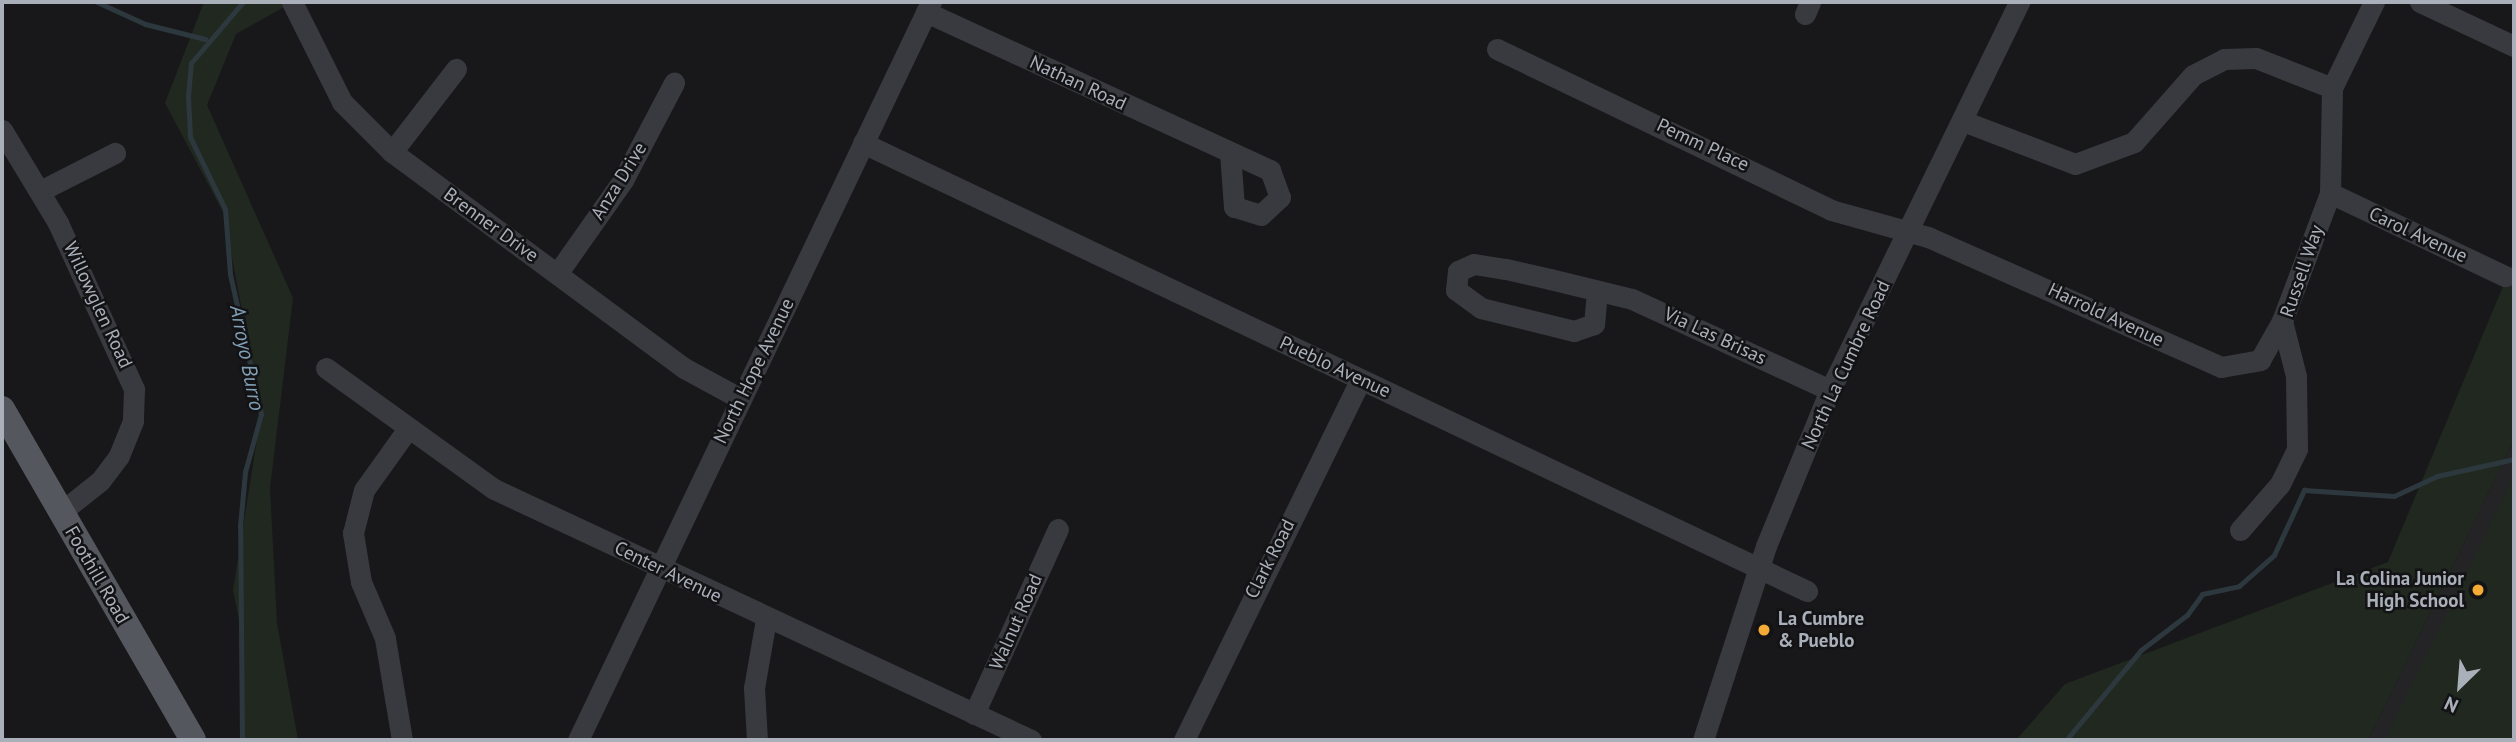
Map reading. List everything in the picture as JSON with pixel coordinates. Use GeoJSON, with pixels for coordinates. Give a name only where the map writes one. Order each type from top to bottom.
{"type":"FeatureCollection","features":[{"type":"Feature","properties":{"kind":"main road","name":"Foothill Road"},"geometry":{"type":"LineString","coordinates":[[2,409],[193,740]]}},
{"type":"Feature","properties":{"kind":"street","name":"Brenner Drive"},"geometry":{"type":"LineString","coordinates":[[292,2],[342,102],[392,152],[684,368],[741,399]]}},
{"type":"Feature","properties":{"kind":"street","name":"North La Cumbre Road"},"geometry":{"type":"LineString","coordinates":[[1703,740],[1759,568],[1830,390],[1911,232],[2019,2]]}},
{"type":"Feature","properties":{"kind":"street","name":"Russell Way"},"geometry":{"type":"LineString","coordinates":[[2240,530],[2280,484],[2297,449],[2296,376],[2282,321],[2330,193],[2332,88],[2374,2]]}},
{"type":"Feature","properties":{"kind":"street"},"geometry":{"type":"LineString","coordinates":[[2420,2],[2514,46]]}},
{"type":"Feature","properties":{"kind":"street","name":"North Hope Avenue"},"geometry":{"type":"LineString","coordinates":[[578,740],[928,7]]}},
{"type":"Feature","properties":{"kind":"street","name":"Nathan Road"},"geometry":{"type":"LineString","coordinates":[[928,7],[1230,153]]}},
{"type":"Feature","properties":{"kind":"street","name":"Pemm Place"},"geometry":{"type":"LineString","coordinates":[[1497,49],[1831,210],[1911,232]]}},
{"type":"Feature","properties":{"kind":"street"},"geometry":{"type":"LineString","coordinates":[[1963,121],[2075,164],[2134,142],[2193,75],[2224,59],[2256,58],[2332,88]]}},
{"type":"Feature","properties":{"kind":"street"},"geometry":{"type":"LineString","coordinates":[[392,152],[456,69]]}},
{"type":"Feature","properties":{"kind":"street","name":"Anza Drive"},"geometry":{"type":"LineString","coordinates":[[557,274],[623,180],[674,83]]}},
{"type":"Feature","properties":{"kind":"street","name":"Willowglen Road"},"geometry":{"type":"LineString","coordinates":[[2,130],[41,190],[131,372],[135,404],[127,441],[109,471],[61,512]]}},
{"type":"Feature","properties":{"kind":"street","name":"Pueblo Avenue"},"geometry":{"type":"LineString","coordinates":[[863,143],[1807,591]]}},
{"type":"Feature","properties":{"kind":"street"},"geometry":{"type":"LineString","coordinates":[[41,190],[115,153]]}},
{"type":"Feature","properties":{"kind":"street","name":"Carol Avenue"},"geometry":{"type":"LineString","coordinates":[[2330,193],[2505,276]]}},
{"type":"Feature","properties":{"kind":"street","name":"Harrold Avenue"},"geometry":{"type":"LineString","coordinates":[[1911,232],[2221,367],[2260,359],[2282,321]]}},
{"type":"Feature","properties":{"kind":"street","name":"Via Las Brisas"},"geometry":{"type":"LineString","coordinates":[[1597,291],[1594,324],[1574,331],[1481,308],[1455,290],[1458,271],[1474,264],[1597,291],[1662,311],[1830,390]]}},
{"type":"Feature","properties":{"kind":"street","name":"Center Avenue"},"geometry":{"type":"LineString","coordinates":[[327,368],[407,430],[494,489],[766,620],[1031,740]]}},
{"type":"Feature","properties":{"kind":"street","name":"Clark Road"},"geometry":{"type":"LineString","coordinates":[[1184,740],[1360,380]]}},
{"type":"Feature","properties":{"kind":"street"},"geometry":{"type":"LineString","coordinates":[[402,740],[385,638],[361,582],[353,533],[364,490],[407,430]]}},
{"type":"Feature","properties":{"kind":"street","name":"Walnut Road"},"geometry":{"type":"LineString","coordinates":[[974,714],[1058,529]]}},
{"type":"Feature","properties":{"kind":"street"},"geometry":{"type":"LineString","coordinates":[[757,740],[754,688],[766,620]]}},
{"type":"Feature","properties":{"kind":"shaded area"},"geometry":{"type":"Polygon","coordinates":[[[204,2],[293,2],[236,34],[207,105],[293,298],[270,488],[277,623],[298,740],[242,740],[244,645],[233,590],[261,414],[224,214],[165,103],[204,2]]]}},
{"type":"Feature","properties":{"kind":"shaded area"},"geometry":{"type":"Polygon","coordinates":[[[2514,260],[2514,440],[2368,740],[2016,740],[2065,684],[2388,562],[2514,260]]]}},
{"type":"Feature","properties":{"kind":"shaded area","name":"La Colina Junior High School"},"geometry":{"type":"Polygon","coordinates":[[[2514,440],[2514,740],[2368,740],[2514,440]]]}},
{"type":"Feature","properties":{"kind":"shaded area","name":"La Colina Junior High School"},"geometry":{"type":"Polygon","coordinates":[[[2514,475],[2514,740],[2385,740],[2514,475]]]}},
{"type":"Feature","properties":{"kind":"waterway"},"geometry":{"type":"LineString","coordinates":[[97,2],[145,24],[205,39]]}},
{"type":"Feature","properties":{"kind":"waterway","name":"Arroyo Burro"},"geometry":{"type":"LineString","coordinates":[[242,740],[240,526],[245,472],[261,414],[230,274],[225,209],[190,137],[188,96],[191,63],[243,2]]}},
{"type":"Feature","properties":{"kind":"waterway"},"geometry":{"type":"LineString","coordinates":[[2066,740],[2141,650],[2187,615],[2202,594],[2239,586],[2274,555],[2304,490],[2394,496],[2437,476],[2514,459]]}},
{"type":"Feature","properties":{"kind":"place","name":"La Colina Junior High School"},"geometry":{"type":"Point","coordinates":[2478,590]}},
{"type":"Feature","properties":{"kind":"place","name":"La Cumbre & Pueblo"},"geometry":{"type":"Point","coordinates":[1764,630]}}]}
